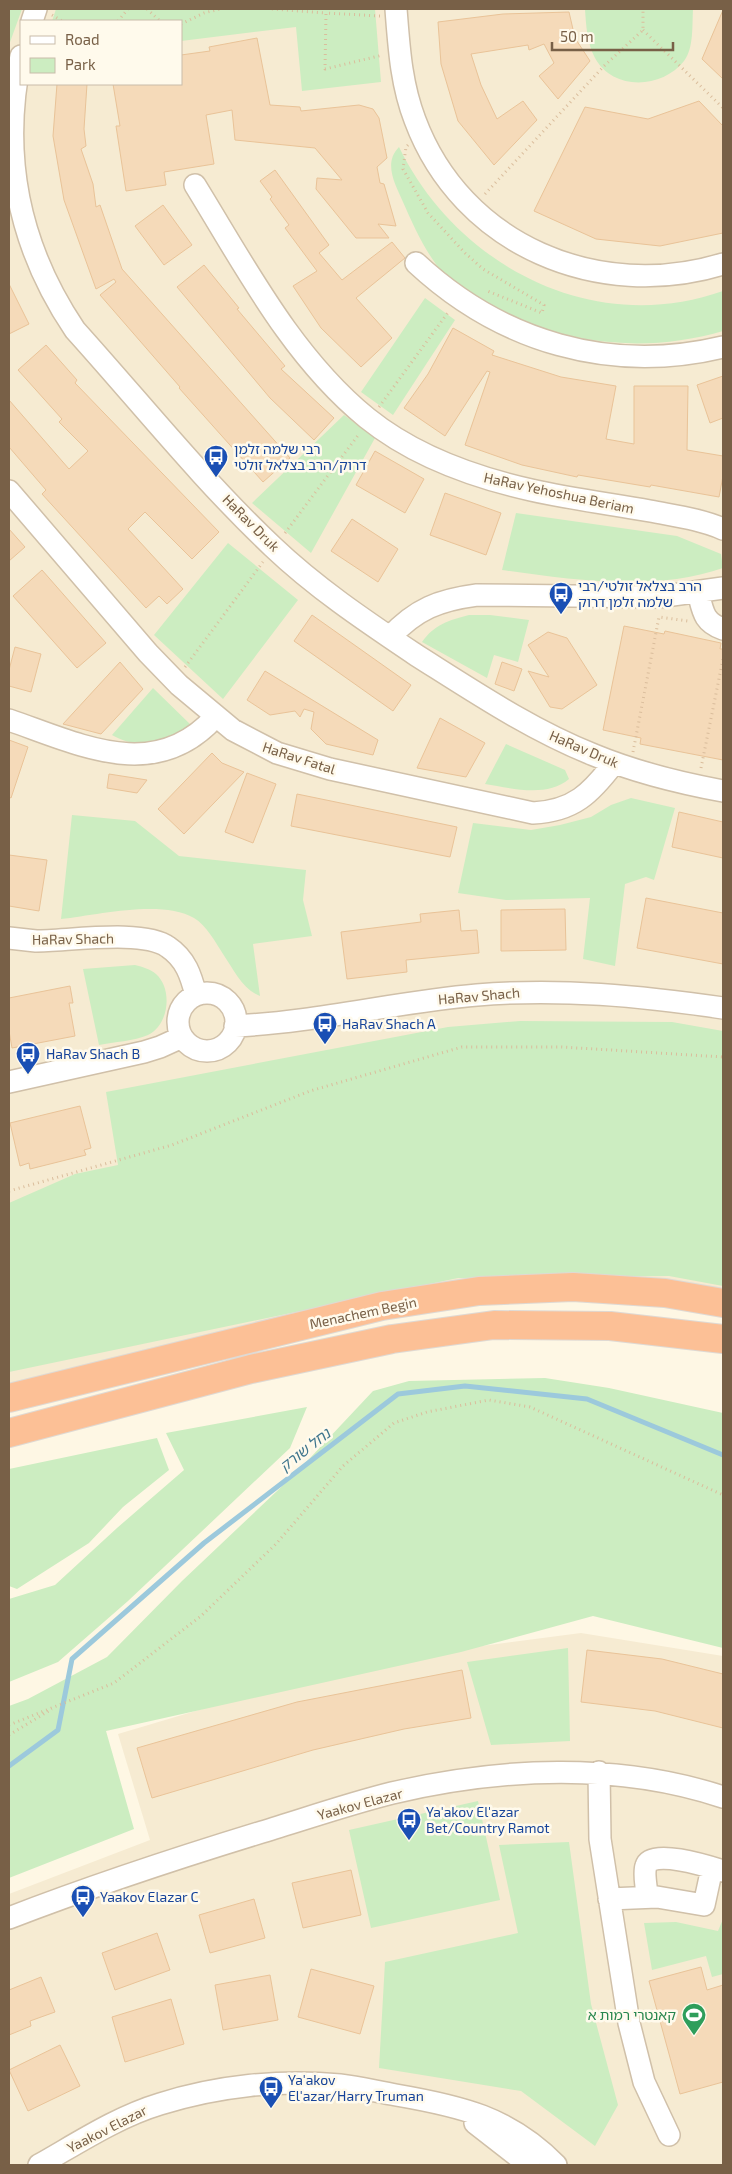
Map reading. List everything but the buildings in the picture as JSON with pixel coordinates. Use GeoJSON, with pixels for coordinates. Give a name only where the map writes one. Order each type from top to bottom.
{"type":"FeatureCollection","features":[{"type":"Feature","properties":{"kind":"highway","name":"Menachem Begin"},"geometry":{"type":"LineString","coordinates":[[9,1398],[382,1306],[479,1291],[573,1287],[665,1293],[723,1303]]}},
{"type":"Feature","properties":{"kind":"highway"},"geometry":{"type":"LineString","coordinates":[[9,1433],[261,1367],[392,1338],[494,1325],[610,1326],[723,1339]]}},
{"type":"Feature","properties":{"kind":"street"},"geometry":{"type":"LineString","coordinates":[[396,13],[398,51],[408,101],[420,133],[444,174],[473,208],[503,233],[530,249],[576,268],[600,273],[641,277],[662,276],[702,270],[723,264]]}},
{"type":"Feature","properties":{"kind":"street","name":"HaRav Druk"},"geometry":{"type":"LineString","coordinates":[[20,62],[9,129],[11,174],[23,229],[42,276],[54,299],[75,330],[241,515],[274,548],[307,576],[390,637],[453,678],[536,727],[593,755],[622,765],[697,786],[723,791]]}},
{"type":"Feature","properties":{"kind":"street","name":"HaRav Yehoshua Beriam"},"geometry":{"type":"LineString","coordinates":[[195,186],[286,329],[333,385],[369,420],[439,461],[487,480],[533,491],[687,518],[723,530]]}},
{"type":"Feature","properties":{"kind":"street"},"geometry":{"type":"LineString","coordinates":[[416,263],[459,298],[492,319],[520,332],[554,344],[616,356],[682,354],[723,347]]}},
{"type":"Feature","properties":{"kind":"street","name":"HaRav Fatal"},"geometry":{"type":"LineString","coordinates":[[11,498],[175,681],[215,716],[254,742],[301,761],[533,813],[550,812],[563,808],[588,795],[622,765]]}},
{"type":"Feature","properties":{"kind":"street"},"geometry":{"type":"LineString","coordinates":[[390,637],[405,620],[422,610],[461,597],[477,595],[658,597],[723,588]]}},
{"type":"Feature","properties":{"kind":"street"},"geometry":{"type":"LineString","coordinates":[[698,592],[705,616],[712,624],[723,629]]}},
{"type":"Feature","properties":{"kind":"street"},"geometry":{"type":"LineString","coordinates":[[9,720],[101,750],[134,756],[166,749],[192,738],[215,716]]}},
{"type":"Feature","properties":{"kind":"street","name":"HaRav Shach"},"geometry":{"type":"LineString","coordinates":[[9,938],[34,941],[121,938],[152,940],[162,943],[178,955],[190,972],[196,996]]}},
{"type":"Feature","properties":{"kind":"street","name":"HaRav Shach"},"geometry":{"type":"LineString","coordinates":[[235,1026],[294,1022],[433,1000],[514,992],[614,994],[723,1008]]}},
{"type":"Feature","properties":{"kind":"street"},"geometry":{"type":"LineString","coordinates":[[216,995],[231,1007],[235,1026],[228,1042],[213,1051],[195,1049],[182,1037],[179,1027],[182,1008],[196,996],[216,995]]}},
{"type":"Feature","properties":{"kind":"street"},"geometry":{"type":"LineString","coordinates":[[9,1082],[160,1048],[182,1037]]}},
{"type":"Feature","properties":{"kind":"street"},"geometry":{"type":"LineString","coordinates":[[599,1772],[598,1818],[609,1899],[635,2053],[644,2082],[669,2135]]}},
{"type":"Feature","properties":{"kind":"street","name":"Yaakov Elazar"},"geometry":{"type":"LineString","coordinates":[[9,1918],[196,1853],[392,1793],[499,1774],[599,1772],[691,1787],[723,1797]]}},
{"type":"Feature","properties":{"kind":"street"},"geometry":{"type":"LineString","coordinates":[[609,1899],[647,1897],[684,1900],[704,1905],[718,1870],[681,1860],[656,1858],[649,1860],[645,1866],[647,1897]]}},
{"type":"Feature","properties":{"kind":"street","name":"Yaakov Elazar"},"geometry":{"type":"LineString","coordinates":[[39,2165],[111,2124],[135,2113],[184,2097],[236,2087],[288,2084],[341,2086],[445,2104],[468,2110],[512,2129],[530,2141],[556,2165]]}},
{"type":"Feature","properties":{"kind":"street","name":"Yaakov Elazar"},"geometry":{"type":"LineString","coordinates":[[445,2104],[490,2132],[529,2165]]}},
{"type":"Feature","properties":{"kind":"path"},"geometry":{"type":"LineString","coordinates":[[119,20],[128,9]]}},
{"type":"Feature","properties":{"kind":"path"},"geometry":{"type":"LineString","coordinates":[[147,9],[159,20]]}},
{"type":"Feature","properties":{"kind":"path"},"geometry":{"type":"LineString","coordinates":[[182,24],[204,13],[220,9]]}},
{"type":"Feature","properties":{"kind":"path"},"geometry":{"type":"LineString","coordinates":[[272,9],[326,13],[396,13]]}},
{"type":"Feature","properties":{"kind":"path"},"geometry":{"type":"LineString","coordinates":[[643,9],[643,30],[723,108]]}},
{"type":"Feature","properties":{"kind":"path"},"geometry":{"type":"LineString","coordinates":[[326,13],[325,69],[398,51]]}},
{"type":"Feature","properties":{"kind":"path"},"geometry":{"type":"LineString","coordinates":[[473,208],[604,66],[643,30]]}},
{"type":"Feature","properties":{"kind":"path"},"geometry":{"type":"LineString","coordinates":[[420,133],[406,147],[403,169],[428,213],[466,254],[483,269],[544,306],[542,313],[477,286]]}},
{"type":"Feature","properties":{"kind":"path"},"geometry":{"type":"LineString","coordinates":[[175,681],[459,298]]}},
{"type":"Feature","properties":{"kind":"path"},"geometry":{"type":"LineString","coordinates":[[622,765],[659,617],[689,621],[705,616]]}},
{"type":"Feature","properties":{"kind":"path"},"geometry":{"type":"LineString","coordinates":[[697,786],[723,659]]}},
{"type":"Feature","properties":{"kind":"path"},"geometry":{"type":"LineString","coordinates":[[9,1191],[172,1145],[310,1091],[462,1047],[562,1047],[723,1057]]}},
{"type":"Feature","properties":{"kind":"path"},"geometry":{"type":"LineString","coordinates":[[9,1725],[114,1682],[201,1616],[276,1544],[343,1466],[394,1423],[427,1412],[489,1400],[530,1407],[723,1495]]}},
{"type":"Feature","properties":{"kind":"path"},"geometry":{"type":"LineString","coordinates":[[9,1735],[61,1704]]}},
{"type":"Feature","properties":{"kind":"shaded area"},"geometry":{"type":"Polygon","coordinates":[[[9,9],[723,9],[723,1312],[477,1293],[9,1383],[9,9]]]}},
{"type":"Feature","properties":{"kind":"shaded area"},"geometry":{"type":"Polygon","coordinates":[[[581,1633],[723,1656],[723,2165],[9,2165],[9,1894],[150,1840],[118,1734],[259,1692],[444,1651],[581,1633]]]}},
{"type":"Feature","properties":{"kind":"green space"},"geometry":{"type":"Polygon","coordinates":[[[9,9],[22,9],[9,45],[9,9]]]}},
{"type":"Feature","properties":{"kind":"green space"},"geometry":{"type":"Polygon","coordinates":[[[56,9],[375,9],[381,82],[302,91],[296,27],[182,41],[182,20],[52,20],[56,9]]]}},
{"type":"Feature","properties":{"kind":"green space"},"geometry":{"type":"Polygon","coordinates":[[[585,9],[693,9],[692,36],[687,56],[675,70],[651,81],[625,81],[613,76],[603,69],[592,52],[587,34],[585,9]]]}},
{"type":"Feature","properties":{"kind":"green space"},"geometry":{"type":"Polygon","coordinates":[[[399,147],[424,189],[456,226],[493,257],[534,281],[579,297],[626,305],[674,303],[723,291],[723,331],[691,339],[658,343],[626,343],[562,334],[531,324],[501,311],[447,277],[426,249],[407,211],[392,174],[392,160],[394,153],[399,147]]]}},
{"type":"Feature","properties":{"kind":"green space"},"geometry":{"type":"Polygon","coordinates":[[[425,298],[455,320],[393,415],[361,392],[425,298]]]}},
{"type":"Feature","properties":{"kind":"green space"},"geometry":{"type":"Polygon","coordinates":[[[344,415],[375,438],[311,553],[252,503],[344,415]]]}},
{"type":"Feature","properties":{"kind":"green space"},"geometry":{"type":"Polygon","coordinates":[[[516,513],[677,536],[721,554],[723,568],[669,580],[641,582],[585,580],[502,570],[516,513]]]}},
{"type":"Feature","properties":{"kind":"green space"},"geometry":{"type":"Polygon","coordinates":[[[228,543],[298,600],[223,699],[154,635],[228,543]]]}},
{"type":"Feature","properties":{"kind":"green space"},"geometry":{"type":"Polygon","coordinates":[[[469,615],[490,615],[529,620],[518,662],[494,655],[487,678],[422,642],[442,624],[469,615]]]}},
{"type":"Feature","properties":{"kind":"green space"},"geometry":{"type":"Polygon","coordinates":[[[153,688],[193,727],[173,737],[153,743],[132,743],[112,735],[153,688]]]}},
{"type":"Feature","properties":{"kind":"green space"},"geometry":{"type":"Polygon","coordinates":[[[506,744],[565,770],[569,779],[560,785],[540,790],[517,789],[485,784],[506,744]]]}},
{"type":"Feature","properties":{"kind":"green space"},"geometry":{"type":"Polygon","coordinates":[[[631,798],[675,808],[654,880],[646,877],[625,884],[615,966],[583,959],[590,898],[506,900],[458,893],[473,823],[531,830],[591,817],[611,805],[631,798]]]}},
{"type":"Feature","properties":{"kind":"green space"},"geometry":{"type":"Polygon","coordinates":[[[72,815],[135,821],[179,856],[306,870],[303,900],[312,936],[253,944],[260,996],[243,984],[203,925],[181,912],[147,909],[129,910],[61,919],[72,815]]]}},
{"type":"Feature","properties":{"kind":"green space"},"geometry":{"type":"Polygon","coordinates":[[[135,965],[144,967],[156,974],[161,981],[165,988],[166,997],[164,1015],[155,1030],[148,1035],[99,1045],[83,969],[135,965]]]}},
{"type":"Feature","properties":{"kind":"green space"},"geometry":{"type":"Polygon","coordinates":[[[520,1021],[672,1022],[723,1031],[723,1286],[669,1276],[458,1278],[9,1372],[9,1203],[75,1174],[118,1165],[106,1092],[448,1027],[520,1021]]]}},
{"type":"Feature","properties":{"kind":"green space"},"geometry":{"type":"Polygon","coordinates":[[[545,1378],[609,1388],[723,1413],[723,1648],[593,1616],[461,1652],[106,1731],[134,1829],[9,1878],[9,1706],[28,1699],[107,1657],[182,1581],[295,1474],[373,1391],[409,1381],[545,1378]]]}},
{"type":"Feature","properties":{"kind":"green space"},"geometry":{"type":"Polygon","coordinates":[[[307,1407],[290,1448],[128,1601],[58,1662],[9,1682],[9,1599],[55,1585],[184,1470],[166,1433],[307,1407]]]}},
{"type":"Feature","properties":{"kind":"green space"},"geometry":{"type":"Polygon","coordinates":[[[157,1438],[169,1470],[123,1507],[89,1543],[17,1589],[9,1586],[9,1469],[157,1438]]]}},
{"type":"Feature","properties":{"kind":"green space"},"geometry":{"type":"Polygon","coordinates":[[[568,1648],[570,1741],[491,1745],[467,1662],[568,1648]]]}},
{"type":"Feature","properties":{"kind":"green space"},"geometry":{"type":"Polygon","coordinates":[[[478,1801],[500,1900],[371,1928],[349,1830],[478,1801]]]}},
{"type":"Feature","properties":{"kind":"green space"},"geometry":{"type":"Polygon","coordinates":[[[569,1842],[591,2004],[618,2105],[595,2146],[521,2091],[379,2068],[385,1962],[518,1933],[499,1845],[569,1842]]]}},
{"type":"Feature","properties":{"kind":"green space"},"geometry":{"type":"Polygon","coordinates":[[[723,1919],[723,1974],[712,1977],[706,1956],[652,1970],[644,1923],[676,1922],[718,1931],[723,1919]]]}},
{"type":"Feature","properties":{"kind":"waterway","name":"נחל שורק"},"geometry":{"type":"LineString","coordinates":[[9,1766],[58,1730],[72,1659],[204,1543],[398,1394],[465,1386],[587,1399],[723,1455]]}},
{"type":"Feature","properties":{"kind":"place","name":"רבי שלמה זלמן דרוק/הרב בצלאל זולטי"},"geometry":{"type":"Point","coordinates":[216,478]}},
{"type":"Feature","properties":{"kind":"place","name":"הרב בצלאל זולטי/רבי שלמה זלמן דרוק"},"geometry":{"type":"Point","coordinates":[561,615]}},
{"type":"Feature","properties":{"kind":"place","name":"HaRav Shach A"},"geometry":{"type":"Point","coordinates":[325,1045]}},
{"type":"Feature","properties":{"kind":"place","name":"HaRav Shach B"},"geometry":{"type":"Point","coordinates":[28,1075]}},
{"type":"Feature","properties":{"kind":"place","name":"Ya'akov El'azar Bet/Country Ramot"},"geometry":{"type":"Point","coordinates":[409,1841]}},
{"type":"Feature","properties":{"kind":"place","name":"Yaakov Elazar C"},"geometry":{"type":"Point","coordinates":[83,1918]}},
{"type":"Feature","properties":{"kind":"place","name":"קאנטרי רמות א"},"geometry":{"type":"Point","coordinates":[694,2036]}},
{"type":"Feature","properties":{"kind":"place","name":"Ya'akov El'azar/Harry Truman"},"geometry":{"type":"Point","coordinates":[271,2109]}}]}
